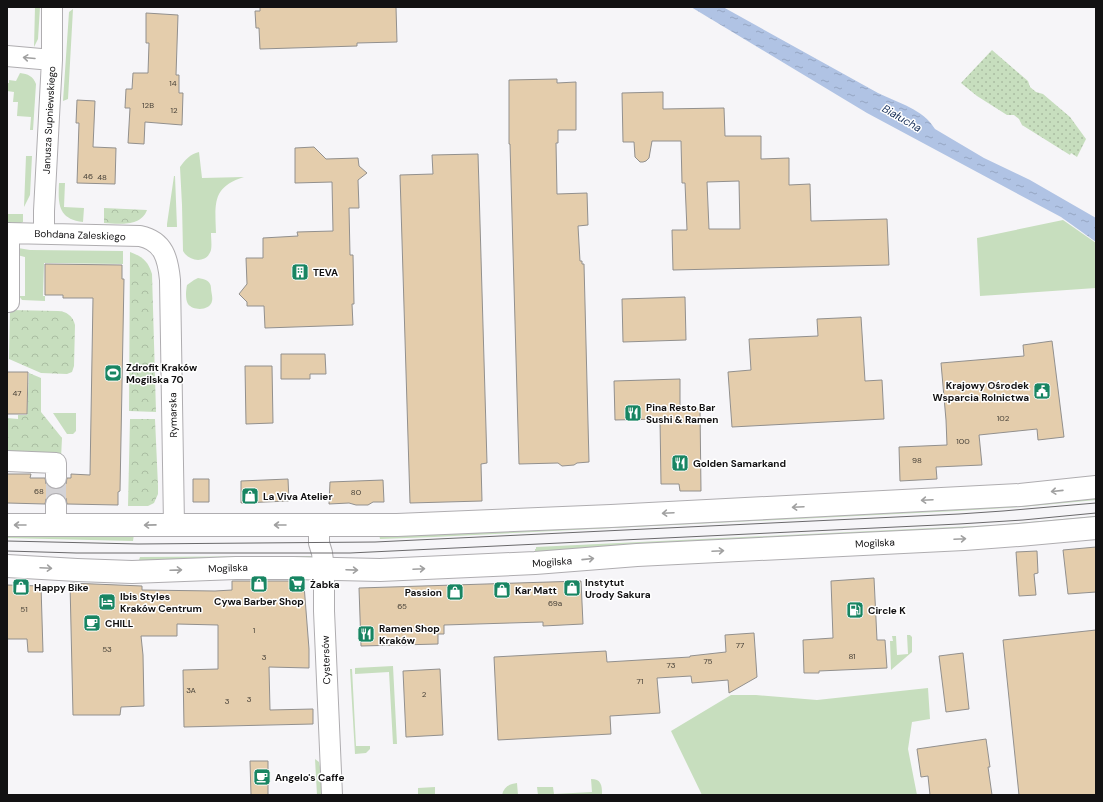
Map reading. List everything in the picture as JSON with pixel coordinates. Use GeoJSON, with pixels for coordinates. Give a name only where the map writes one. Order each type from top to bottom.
{"type":"FeatureCollection","features":[{"type":"Feature","properties":{"kind":"main road"},"geometry":{"type":"LineString","coordinates":[[7,525],[397,525],[619,516],[1012,495],[1096,487]]}},
{"type":"Feature","properties":{"kind":"main road","name":"Mogilska"},"geometry":{"type":"LineString","coordinates":[[7,566],[132,572],[236,568],[324,568],[380,570],[994,537],[1096,528]]}},
{"type":"Feature","properties":{"kind":"street","name":"Janusza Supniewskiego"},"geometry":{"type":"LineString","coordinates":[[44,234],[52,60],[52,7]]}},
{"type":"Feature","properties":{"kind":"street"},"geometry":{"type":"LineString","coordinates":[[7,56],[52,60]]}},
{"type":"Feature","properties":{"kind":"street","name":"Bohdana Zaleskiego"},"geometry":{"type":"LineString","coordinates":[[7,302],[9,302],[8,233],[140,236],[151,240]]}},
{"type":"Feature","properties":{"kind":"street","name":"Rymarska"},"geometry":{"type":"LineString","coordinates":[[151,240],[163,250],[170,280],[174,525]]}},
{"type":"Feature","properties":{"kind":"street"},"geometry":{"type":"LineString","coordinates":[[7,462],[56,462],[56,478]]}},
{"type":"Feature","properties":{"kind":"street"},"geometry":{"type":"LineString","coordinates":[[56,504],[56,525]]}},
{"type":"Feature","properties":{"kind":"street","name":"Cystersów"},"geometry":{"type":"LineString","coordinates":[[319,525],[319,543],[324,568],[324,611],[332,795]]}},
{"type":"Feature","properties":{"kind":"green space"},"geometry":{"type":"Polygon","coordinates":[[[35,7],[40,7],[38,39],[34,47],[35,7]]]}},
{"type":"Feature","properties":{"kind":"green space"},"geometry":{"type":"Polygon","coordinates":[[[73,9],[68,99],[63,101],[69,12],[73,9]]]}},
{"type":"Feature","properties":{"kind":"green space"},"geometry":{"type":"Polygon","coordinates":[[[992,50],[1028,81],[1030,87],[1036,92],[1043,94],[1070,117],[1086,139],[1077,157],[1071,153],[1070,155],[1022,125],[1019,119],[1014,115],[1007,115],[977,96],[961,83],[992,50]]]}},
{"type":"Feature","properties":{"kind":"green space"},"geometry":{"type":"Polygon","coordinates":[[[20,73],[30,76],[36,84],[33,130],[30,130],[31,117],[17,116],[18,102],[13,102],[14,92],[7,91],[7,83],[9,83],[9,80],[16,81],[20,73]]]}},
{"type":"Feature","properties":{"kind":"green space"},"geometry":{"type":"Polygon","coordinates":[[[199,152],[202,178],[244,177],[234,181],[221,191],[215,213],[216,233],[211,233],[211,250],[206,258],[198,260],[189,257],[183,251],[180,167],[193,154],[199,152]]]}},
{"type":"Feature","properties":{"kind":"green space"},"geometry":{"type":"Polygon","coordinates":[[[26,156],[32,156],[30,195],[24,207],[26,156]]]}},
{"type":"Feature","properties":{"kind":"green space"},"geometry":{"type":"Polygon","coordinates":[[[174,176],[177,227],[167,227],[167,224],[174,176]]]}},
{"type":"Feature","properties":{"kind":"green space"},"geometry":{"type":"Polygon","coordinates":[[[59,183],[65,183],[64,207],[84,208],[83,222],[69,218],[64,214],[61,209],[59,198],[59,183]]]}},
{"type":"Feature","properties":{"kind":"green space"},"geometry":{"type":"Polygon","coordinates":[[[104,208],[147,210],[140,219],[134,222],[116,224],[104,223],[104,208]]]}},
{"type":"Feature","properties":{"kind":"green space"},"geometry":{"type":"Polygon","coordinates":[[[7,214],[23,214],[23,222],[19,224],[7,225],[7,214]]]}},
{"type":"Feature","properties":{"kind":"green space"},"geometry":{"type":"Polygon","coordinates":[[[1063,220],[1096,243],[1096,288],[980,296],[977,238],[1063,220]]]}},
{"type":"Feature","properties":{"kind":"green space"},"geometry":{"type":"Polygon","coordinates":[[[18,248],[30,250],[123,251],[123,264],[44,263],[43,296],[45,296],[45,301],[22,300],[19,296],[25,296],[25,257],[13,254],[18,248]]]}},
{"type":"Feature","properties":{"kind":"green space"},"geometry":{"type":"Polygon","coordinates":[[[130,252],[144,260],[149,266],[152,274],[156,412],[129,411],[130,252]]]}},
{"type":"Feature","properties":{"kind":"green space"},"geometry":{"type":"Polygon","coordinates":[[[198,278],[209,282],[212,296],[211,304],[208,307],[201,309],[190,306],[186,297],[187,285],[198,278]]]}},
{"type":"Feature","properties":{"kind":"green space"},"geometry":{"type":"Polygon","coordinates":[[[10,310],[61,311],[71,317],[75,325],[74,366],[72,372],[67,374],[41,373],[9,359],[10,310]]]}},
{"type":"Feature","properties":{"kind":"green space"},"geometry":{"type":"Polygon","coordinates":[[[29,373],[41,378],[41,412],[62,438],[61,458],[7,457],[7,418],[18,419],[18,415],[27,415],[29,373]]]}},
{"type":"Feature","properties":{"kind":"green space"},"geometry":{"type":"Polygon","coordinates":[[[53,413],[76,413],[76,431],[73,434],[67,434],[53,413]]]}},
{"type":"Feature","properties":{"kind":"green space"},"geometry":{"type":"Polygon","coordinates":[[[130,419],[155,419],[158,494],[154,503],[148,506],[128,506],[130,419]]]}},
{"type":"Feature","properties":{"kind":"green space"},"geometry":{"type":"Polygon","coordinates":[[[1096,496],[1096,500],[956,511],[434,537],[380,539],[379,534],[1096,496]]]}},
{"type":"Feature","properties":{"kind":"green space"},"geometry":{"type":"Polygon","coordinates":[[[1096,516],[1096,519],[1013,527],[535,555],[536,547],[995,525],[1096,516]]]}},
{"type":"Feature","properties":{"kind":"green space"},"geometry":{"type":"Polygon","coordinates":[[[134,534],[133,541],[7,538],[7,535],[134,534]]]}},
{"type":"Feature","properties":{"kind":"green space"},"geometry":{"type":"Polygon","coordinates":[[[314,556],[315,558],[138,563],[140,557],[314,556]]]}},
{"type":"Feature","properties":{"kind":"green space"},"geometry":{"type":"Polygon","coordinates":[[[907,635],[912,637],[912,652],[891,670],[890,641],[893,641],[892,636],[896,636],[897,655],[908,654],[907,635]]]}},
{"type":"Feature","properties":{"kind":"green space"},"geometry":{"type":"Polygon","coordinates":[[[393,666],[397,744],[393,744],[389,672],[355,674],[355,668],[393,666]]]}},
{"type":"Feature","properties":{"kind":"green space"},"geometry":{"type":"Polygon","coordinates":[[[350,669],[352,669],[356,746],[370,746],[370,749],[366,753],[355,754],[350,669]]]}},
{"type":"Feature","properties":{"kind":"green space"},"geometry":{"type":"Polygon","coordinates":[[[928,688],[930,719],[912,722],[908,749],[917,795],[702,795],[671,731],[731,695],[756,695],[817,700],[928,688]]]}},
{"type":"Feature","properties":{"kind":"green space"},"geometry":{"type":"Polygon","coordinates":[[[315,759],[319,762],[320,767],[322,795],[317,795],[315,759]]]}},
{"type":"Feature","properties":{"kind":"green space"},"geometry":{"type":"Polygon","coordinates":[[[591,779],[599,781],[602,788],[602,794],[538,795],[537,787],[553,787],[554,794],[592,792],[591,779]]]}},
{"type":"Feature","properties":{"kind":"green space"},"geometry":{"type":"Polygon","coordinates":[[[517,783],[518,795],[502,795],[507,786],[517,783]]]}},
{"type":"Feature","properties":{"kind":"green space"},"geometry":{"type":"Polygon","coordinates":[[[435,787],[435,795],[418,795],[418,788],[435,787]]]}},
{"type":"Feature","properties":{"kind":"water","name":"Białucha"},"geometry":{"type":"Polygon","coordinates":[[[691,7],[723,7],[878,93],[917,111],[930,122],[935,129],[984,158],[1030,180],[1096,218],[1096,242],[1061,217],[867,113],[691,7]]]}},
{"type":"Feature","properties":{"kind":"building"},"geometry":{"type":"Polygon","coordinates":[[[260,7],[396,7],[397,42],[357,43],[357,46],[260,49],[259,28],[256,28],[255,11],[260,11],[260,7]]]}},
{"type":"Feature","properties":{"kind":"building"},"geometry":{"type":"Polygon","coordinates":[[[146,13],[178,15],[176,75],[179,75],[179,93],[183,93],[182,125],[145,122],[144,144],[128,143],[130,108],[125,108],[126,89],[132,89],[133,73],[148,73],[149,43],[146,43],[146,13]]]}},
{"type":"Feature","properties":{"kind":"building"},"geometry":{"type":"Polygon","coordinates":[[[557,79],[557,83],[576,82],[576,130],[558,130],[558,143],[556,143],[557,194],[587,193],[588,225],[578,226],[580,261],[584,264],[589,462],[562,466],[558,463],[519,464],[509,144],[509,80],[557,79]]]}},
{"type":"Feature","properties":{"kind":"building"},"geometry":{"type":"Polygon","coordinates":[[[663,92],[663,109],[724,108],[725,136],[761,136],[761,159],[789,158],[789,185],[810,184],[811,221],[887,219],[889,265],[673,270],[672,230],[687,230],[685,183],[682,183],[681,141],[652,141],[649,158],[646,161],[640,162],[635,157],[634,142],[623,142],[622,93],[663,92]],[[739,181],[707,182],[709,229],[740,229],[739,181]]]}},
{"type":"Feature","properties":{"kind":"building"},"geometry":{"type":"Polygon","coordinates":[[[77,100],[95,101],[93,147],[116,148],[115,184],[77,183],[79,123],[76,123],[77,100]]]}},
{"type":"Feature","properties":{"kind":"building","name":"TEVA"},"geometry":{"type":"Polygon","coordinates":[[[314,147],[326,159],[358,158],[359,166],[367,173],[358,180],[359,208],[349,208],[350,255],[353,255],[353,325],[265,328],[264,306],[247,306],[247,302],[239,294],[247,284],[246,258],[263,258],[263,238],[298,236],[297,232],[333,231],[332,182],[295,183],[295,148],[314,147]]]}},
{"type":"Feature","properties":{"kind":"building"},"geometry":{"type":"Polygon","coordinates":[[[478,154],[487,463],[481,464],[482,501],[410,503],[400,175],[433,174],[432,155],[478,154]]]}},
{"type":"Feature","properties":{"kind":"building"},"geometry":{"type":"Polygon","coordinates":[[[45,264],[122,265],[122,279],[124,279],[120,491],[118,492],[118,505],[67,504],[66,498],[61,494],[56,493],[50,494],[46,499],[45,504],[7,503],[7,474],[31,474],[30,478],[45,478],[46,484],[51,488],[56,489],[61,488],[66,484],[67,478],[71,478],[71,474],[90,475],[93,298],[63,298],[63,295],[45,295],[45,264]]]}},
{"type":"Feature","properties":{"kind":"building"},"geometry":{"type":"Polygon","coordinates":[[[685,297],[686,340],[623,342],[622,299],[685,297]]]}},
{"type":"Feature","properties":{"kind":"building"},"geometry":{"type":"Polygon","coordinates":[[[861,317],[865,381],[882,380],[884,419],[732,427],[728,372],[751,370],[749,339],[818,336],[817,319],[861,317]]]}},
{"type":"Feature","properties":{"kind":"building"},"geometry":{"type":"Polygon","coordinates":[[[1052,341],[1064,437],[1038,440],[1037,429],[979,435],[982,465],[936,467],[937,479],[900,481],[899,447],[947,445],[941,363],[1024,356],[1023,345],[1052,341]]]}},
{"type":"Feature","properties":{"kind":"building"},"geometry":{"type":"Polygon","coordinates":[[[281,354],[325,354],[326,374],[310,374],[310,379],[281,379],[281,354]]]}},
{"type":"Feature","properties":{"kind":"building"},"geometry":{"type":"Polygon","coordinates":[[[245,366],[272,366],[273,423],[246,424],[245,366]]]}},
{"type":"Feature","properties":{"kind":"building"},"geometry":{"type":"Polygon","coordinates":[[[7,372],[28,372],[27,414],[7,414],[7,372]]]}},
{"type":"Feature","properties":{"kind":"building"},"geometry":{"type":"Polygon","coordinates":[[[680,379],[680,409],[700,409],[701,491],[680,491],[679,484],[661,484],[660,419],[615,420],[614,381],[680,379]]]}},
{"type":"Feature","properties":{"kind":"building"},"geometry":{"type":"Polygon","coordinates":[[[193,479],[209,479],[209,502],[193,502],[193,479]]]}},
{"type":"Feature","properties":{"kind":"building"},"geometry":{"type":"Polygon","coordinates":[[[288,479],[289,501],[241,503],[241,481],[288,479]]]}},
{"type":"Feature","properties":{"kind":"building"},"geometry":{"type":"Polygon","coordinates":[[[383,480],[384,502],[373,502],[368,505],[356,505],[349,503],[329,504],[330,482],[383,480]]]}},
{"type":"Feature","properties":{"kind":"building"},"geometry":{"type":"Polygon","coordinates":[[[1096,547],[1096,592],[1068,594],[1063,550],[1096,547]]]}},
{"type":"Feature","properties":{"kind":"building"},"geometry":{"type":"Polygon","coordinates":[[[1037,551],[1038,573],[1034,574],[1036,595],[1019,596],[1016,552],[1037,551]]]}},
{"type":"Feature","properties":{"kind":"building"},"geometry":{"type":"Polygon","coordinates":[[[874,578],[877,640],[885,640],[887,668],[804,673],[803,640],[833,638],[831,581],[874,578]]]}},
{"type":"Feature","properties":{"kind":"building"},"geometry":{"type":"Polygon","coordinates":[[[232,581],[300,581],[304,585],[309,668],[269,667],[270,710],[313,709],[313,724],[184,727],[183,670],[218,669],[218,625],[177,624],[177,636],[141,636],[144,706],[121,707],[120,715],[73,715],[70,583],[142,586],[142,590],[215,591],[232,590],[232,581]]]}},
{"type":"Feature","properties":{"kind":"building"},"geometry":{"type":"Polygon","coordinates":[[[581,581],[583,624],[543,626],[543,622],[444,625],[444,634],[438,634],[438,644],[361,646],[359,588],[581,581]]]}},
{"type":"Feature","properties":{"kind":"building"},"geometry":{"type":"Polygon","coordinates":[[[7,585],[41,586],[43,652],[28,652],[27,639],[7,639],[7,585]]]}},
{"type":"Feature","properties":{"kind":"building"},"geometry":{"type":"Polygon","coordinates":[[[1096,630],[1096,795],[1019,795],[1003,640],[1096,630]]]}},
{"type":"Feature","properties":{"kind":"building"},"geometry":{"type":"Polygon","coordinates":[[[754,633],[757,677],[729,693],[728,680],[692,683],[691,676],[657,678],[660,713],[610,716],[611,734],[498,740],[494,657],[606,651],[607,662],[690,657],[726,652],[725,635],[754,633]]]}},
{"type":"Feature","properties":{"kind":"building"},"geometry":{"type":"Polygon","coordinates":[[[963,653],[969,709],[946,712],[939,656],[963,653]]]}},
{"type":"Feature","properties":{"kind":"building"},"geometry":{"type":"Polygon","coordinates":[[[440,669],[443,735],[406,737],[403,671],[440,669]]]}},
{"type":"Feature","properties":{"kind":"building"},"geometry":{"type":"Polygon","coordinates":[[[986,739],[992,795],[930,795],[928,776],[921,777],[917,749],[986,739]]]}},
{"type":"Feature","properties":{"kind":"building"},"geometry":{"type":"Polygon","coordinates":[[[250,761],[268,761],[268,795],[251,795],[250,761]]]}},
{"type":"Feature","properties":{"kind":"tunnel"},"geometry":{"type":"LineString","coordinates":[[56,478],[56,504]]}},
{"type":"Feature","properties":{"kind":"tram line"},"geometry":{"type":"LineString","coordinates":[[7,541],[138,544],[375,542],[959,514],[1096,503]]}},
{"type":"Feature","properties":{"kind":"tram line"},"geometry":{"type":"LineString","coordinates":[[7,551],[76,553],[350,553],[959,524],[1096,513]]}},
{"type":"Feature","properties":{"kind":"place","name":"TEVA"},"geometry":{"type":"Point","coordinates":[300,272]}},
{"type":"Feature","properties":{"kind":"place","name":"Zdrofit Kraków Mogilska 70"},"geometry":{"type":"Point","coordinates":[113,373]}},
{"type":"Feature","properties":{"kind":"place","name":"Krajowy Ośrodek Wsparcia Rolnictwa"},"geometry":{"type":"Point","coordinates":[1042,391]}},
{"type":"Feature","properties":{"kind":"place","name":"Pina Resto Bar Sushi & Ramen"},"geometry":{"type":"Point","coordinates":[633,413]}},
{"type":"Feature","properties":{"kind":"place","name":"Golden Samarkand"},"geometry":{"type":"Point","coordinates":[680,463]}},
{"type":"Feature","properties":{"kind":"place","name":"La Viva Atelier"},"geometry":{"type":"Point","coordinates":[250,496]}},
{"type":"Feature","properties":{"kind":"place","name":"Cywa Barber Shop"},"geometry":{"type":"Point","coordinates":[259,584]}},
{"type":"Feature","properties":{"kind":"place","name":"Żabka"},"geometry":{"type":"Point","coordinates":[297,584]}},
{"type":"Feature","properties":{"kind":"place","name":"Happy Bike"},"geometry":{"type":"Point","coordinates":[21,587]}},
{"type":"Feature","properties":{"kind":"place","name":"Instytut Urody Sakura"},"geometry":{"type":"Point","coordinates":[572,588]}},
{"type":"Feature","properties":{"kind":"place","name":"Kar Matt"},"geometry":{"type":"Point","coordinates":[502,590]}},
{"type":"Feature","properties":{"kind":"place","name":"Passion"},"geometry":{"type":"Point","coordinates":[455,592]}},
{"type":"Feature","properties":{"kind":"place","name":"Ibis Styles Kraków Centrum"},"geometry":{"type":"Point","coordinates":[107,602]}},
{"type":"Feature","properties":{"kind":"place","name":"Circle K"},"geometry":{"type":"Point","coordinates":[855,610]}},
{"type":"Feature","properties":{"kind":"place","name":"CHILL"},"geometry":{"type":"Point","coordinates":[92,623]}},
{"type":"Feature","properties":{"kind":"place","name":"Ramen Shop Kraków"},"geometry":{"type":"Point","coordinates":[366,634]}},
{"type":"Feature","properties":{"kind":"place","name":"Angelo's Caffe"},"geometry":{"type":"Point","coordinates":[262,777]}}]}
